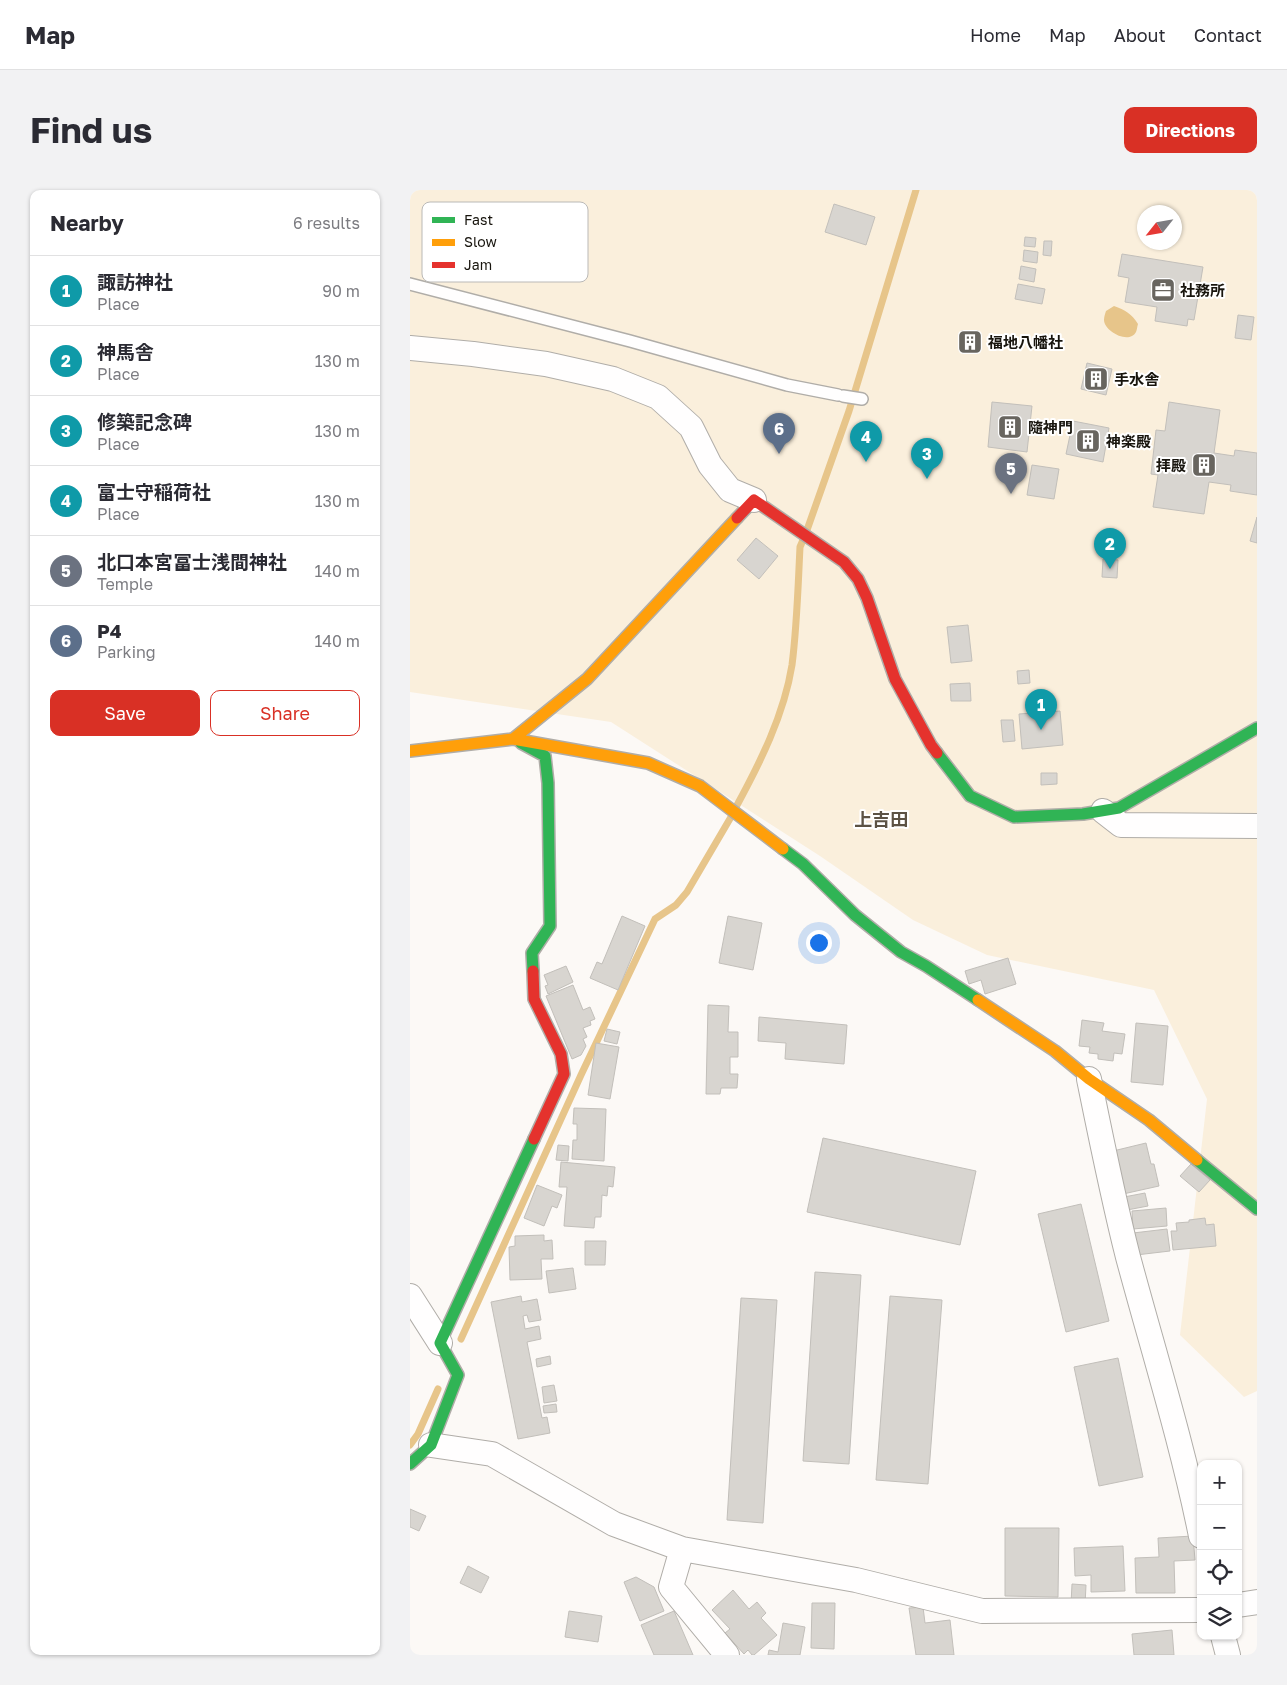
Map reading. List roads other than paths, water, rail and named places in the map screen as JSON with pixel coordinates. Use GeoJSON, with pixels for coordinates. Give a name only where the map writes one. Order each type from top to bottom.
{"type":"FeatureCollection","features":[{"type":"Feature","properties":{"kind":"street"},"geometry":{"type":"LineString","coordinates":[[410,348],[546,364],[613,379],[658,397],[691,427],[710,465],[730,490],[754,500],[844,562],[858,579],[867,598],[895,679],[931,745],[970,796],[1014,817],[1083,814],[1119,808],[1257,728]]}},
{"type":"Feature","properties":{"kind":"street"},"geometry":{"type":"LineString","coordinates":[[513,739],[588,679],[754,500]]}},
{"type":"Feature","properties":{"kind":"street"},"geometry":{"type":"LineString","coordinates":[[440,1343],[564,1074],[561,1054],[534,999],[532,953],[550,926],[548,783],[545,756],[513,739]]}},
{"type":"Feature","properties":{"kind":"street"},"geometry":{"type":"LineString","coordinates":[[410,751],[513,739],[648,764],[700,786],[803,864],[855,915],[902,952],[1055,1051],[1089,1078],[1149,1120],[1257,1209]]}},
{"type":"Feature","properties":{"kind":"street"},"geometry":{"type":"LineString","coordinates":[[1103,811],[1121,825],[1257,826]]}},
{"type":"Feature","properties":{"kind":"street"},"geometry":{"type":"LineString","coordinates":[[1089,1078],[1128,1255],[1192,1489],[1197,1515]]}},
{"type":"Feature","properties":{"kind":"street"},"geometry":{"type":"LineString","coordinates":[[410,1296],[458,1375],[431,1444],[410,1464]]}},
{"type":"Feature","properties":{"kind":"street"},"geometry":{"type":"LineString","coordinates":[[431,1444],[492,1454],[614,1524],[682,1549],[856,1580],[982,1611],[1197,1610]]}},
{"type":"Feature","properties":{"kind":"street"},"geometry":{"type":"LineString","coordinates":[[682,1549],[671,1587],[727,1655]]}},
{"type":"Feature","properties":{"kind":"street"},"geometry":{"type":"LineString","coordinates":[[1242,1604],[1257,1602]]}},
{"type":"Feature","properties":{"kind":"street"},"geometry":{"type":"LineString","coordinates":[[1224,1640],[1228,1655]]}},
{"type":"Feature","properties":{"kind":"lane"},"geometry":{"type":"LineString","coordinates":[[410,284],[620,338],[787,384],[862,399]]}},
{"type":"Feature","properties":{"kind":"waterway"},"geometry":{"type":"LineString","coordinates":[[807,530],[849,411],[916,190]]}},
{"type":"Feature","properties":{"kind":"waterway"},"geometry":{"type":"LineString","coordinates":[[736,807],[770,738],[788,684],[795,636],[800,547],[803,540]]}},
{"type":"Feature","properties":{"kind":"waterway"},"geometry":{"type":"LineString","coordinates":[[461,1339],[581,1075],[655,919],[676,905],[687,892],[731,817]]}},
{"type":"Feature","properties":{"kind":"waterway"},"geometry":{"type":"LineString","coordinates":[[410,1445],[418,1434],[438,1389]]}},
{"type":"Feature","properties":{"kind":"place","name":"社務所"},"geometry":{"type":"Point","coordinates":[1163,290]}},
{"type":"Feature","properties":{"kind":"place","name":"福地八幡社"},"geometry":{"type":"Point","coordinates":[970,342]}},
{"type":"Feature","properties":{"kind":"place","name":"手水舎"},"geometry":{"type":"Point","coordinates":[1096,379]}},
{"type":"Feature","properties":{"kind":"place","name":"隨神門"},"geometry":{"type":"Point","coordinates":[1010,427]}},
{"type":"Feature","properties":{"kind":"place","name":"神楽殿"},"geometry":{"type":"Point","coordinates":[1088,441]}},
{"type":"Feature","properties":{"kind":"place","name":"P4"},"geometry":{"type":"Point","coordinates":[779,454]}},
{"type":"Feature","properties":{"kind":"place","name":"富士守稲荷社"},"geometry":{"type":"Point","coordinates":[866,462]}},
{"type":"Feature","properties":{"kind":"place","name":"拝殿"},"geometry":{"type":"Point","coordinates":[1204,465]}},
{"type":"Feature","properties":{"kind":"place","name":"修築記念碑"},"geometry":{"type":"Point","coordinates":[927,479]}},
{"type":"Feature","properties":{"kind":"place","name":"北口本宮冨士浅間神社"},"geometry":{"type":"Point","coordinates":[1011,494]}},
{"type":"Feature","properties":{"kind":"place","name":"神馬舎"},"geometry":{"type":"Point","coordinates":[1110,569]}},
{"type":"Feature","properties":{"kind":"place","name":"諏訪神社"},"geometry":{"type":"Point","coordinates":[1041,730]}},
{"type":"Feature","properties":{"kind":"district","name":"上吉田"},"geometry":{"type":"Point","coordinates":[881,819]}}]}
